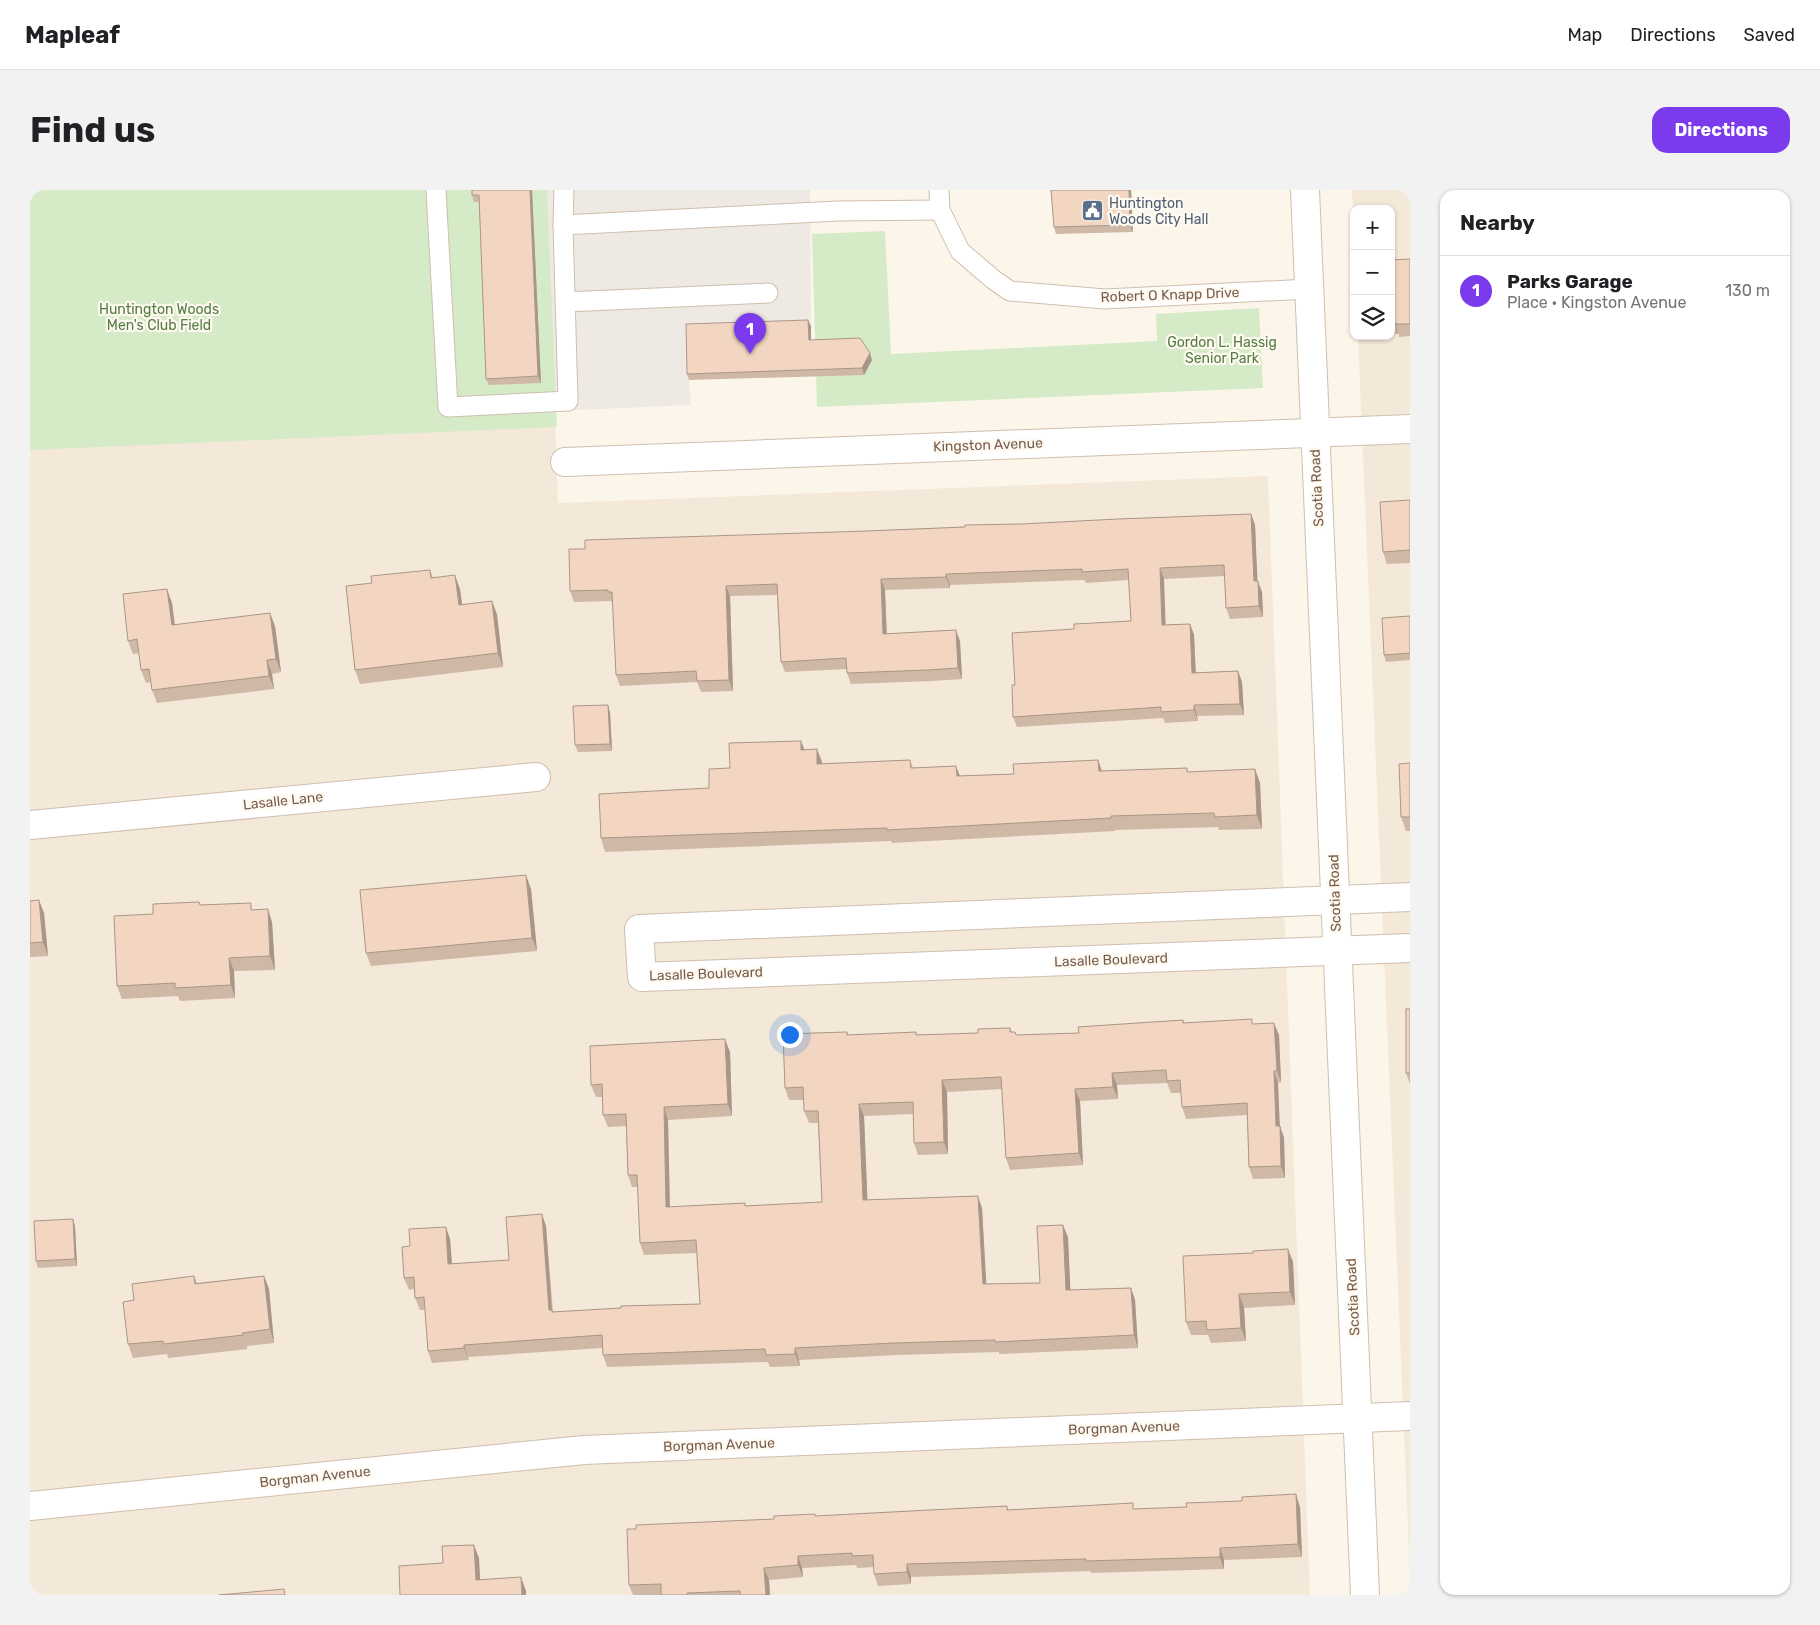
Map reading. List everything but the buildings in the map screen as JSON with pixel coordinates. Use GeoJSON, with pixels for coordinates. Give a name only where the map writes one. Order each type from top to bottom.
{"type":"FeatureCollection","features":[{"type":"Feature","properties":{"kind":"street","name":"Scotia Road"},"geometry":{"type":"LineString","coordinates":[[1305,190],[1314,432],[1359,1418],[1365,1595]]}},
{"type":"Feature","properties":{"kind":"street","name":"Kingston Avenue"},"geometry":{"type":"LineString","coordinates":[[566,462],[1410,429]]}},
{"type":"Feature","properties":{"kind":"street","name":"Lasalle Lane"},"geometry":{"type":"LineString","coordinates":[[30,825],[536,778]]}},
{"type":"Feature","properties":{"kind":"street","name":"Lasalle Boulevard"},"geometry":{"type":"LineString","coordinates":[[1410,897],[639,929],[642,977],[1410,948]]}},
{"type":"Feature","properties":{"kind":"street","name":"Borgman Avenue"},"geometry":{"type":"LineString","coordinates":[[30,1506],[584,1450],[1410,1416]]}},
{"type":"Feature","properties":{"kind":"lane"},"geometry":{"type":"LineString","coordinates":[[436,190],[448,407],[568,401],[563,225],[564,190]]}},
{"type":"Feature","properties":{"kind":"lane","name":"Robert O Knapp Drive"},"geometry":{"type":"LineString","coordinates":[[939,190],[940,210],[960,251],[994,280],[1010,290],[1106,300],[1309,289]]}},
{"type":"Feature","properties":{"kind":"lane"},"geometry":{"type":"LineString","coordinates":[[563,225],[838,211],[940,210]]}},
{"type":"Feature","properties":{"kind":"lane"},"geometry":{"type":"LineString","coordinates":[[565,302],[768,293]]}},
{"type":"Feature","properties":{"kind":"shaded area"},"geometry":{"type":"Polygon","coordinates":[[[532,190],[810,190],[811,326],[689,380],[691,405],[555,411],[532,190]]]}},
{"type":"Feature","properties":{"kind":"shaded area"},"geometry":{"type":"Polygon","coordinates":[[[1352,190],[1410,190],[1410,1575],[1358,340],[1395,340],[1395,205],[1353,205],[1352,190]]]}},
{"type":"Feature","properties":{"kind":"shaded area"},"geometry":{"type":"Polygon","coordinates":[[[555,422],[558,503],[1268,476],[1310,1595],[30,1595],[30,440],[555,422]]]}},
{"type":"Feature","properties":{"kind":"green space","name":"Huntington Woods Men's Club Field"},"geometry":{"type":"Polygon","coordinates":[[[30,190],[547,190],[557,427],[30,450],[30,190]]]}},
{"type":"Feature","properties":{"kind":"green space","name":"Gordon L. Hassig Senior Park"},"geometry":{"type":"Polygon","coordinates":[[[885,231],[891,354],[1157,341],[1156,314],[1259,308],[1263,388],[817,407],[812,234],[885,231]]]}},
{"type":"Feature","properties":{"kind":"place","name":"Huntington Woods City Hall"},"geometry":{"type":"Point","coordinates":[1093,211]}},
{"type":"Feature","properties":{"kind":"place","name":"Parks Garage"},"geometry":{"type":"Point","coordinates":[750,354]}}]}
